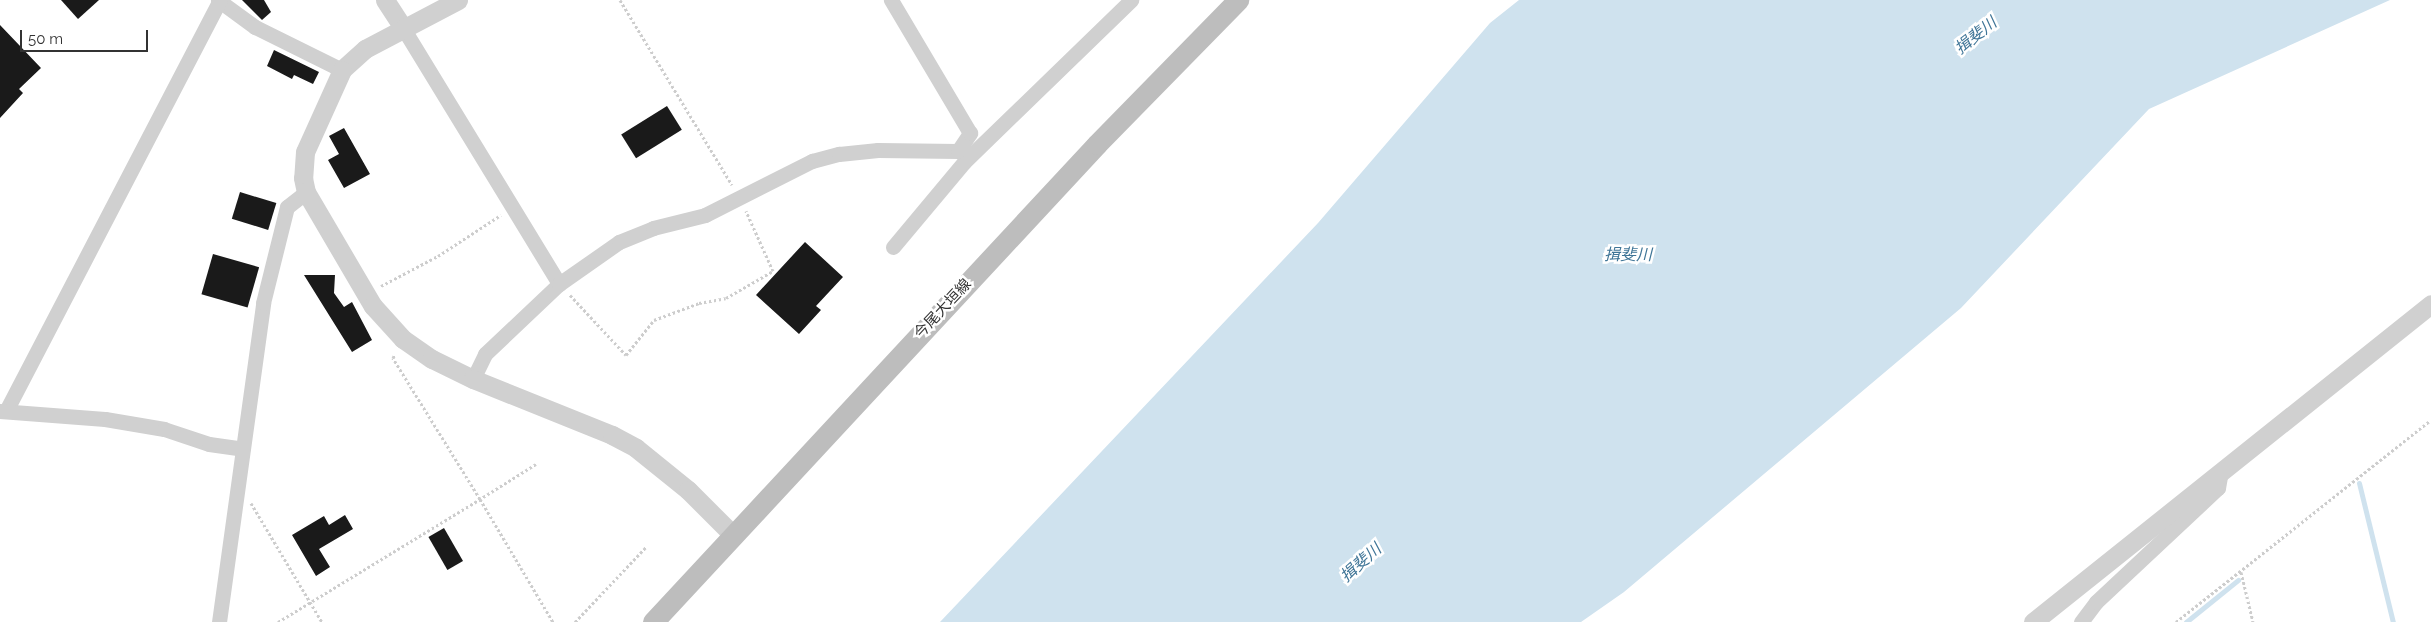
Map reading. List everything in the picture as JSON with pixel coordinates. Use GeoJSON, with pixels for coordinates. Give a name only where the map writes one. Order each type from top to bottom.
{"type":"FeatureCollection","features":[{"type":"Feature","properties":{"kind":"main road","name":"今尾大垣線"},"geometry":{"type":"LineString","coordinates":[[653,622],[1071,171],[1238,0]]}},
{"type":"Feature","properties":{"kind":"street"},"geometry":{"type":"LineString","coordinates":[[243,449],[210,444],[164,429],[4,410],[219,0],[255,27],[342,70]]}},
{"type":"Feature","properties":{"kind":"street"},"geometry":{"type":"LineString","coordinates":[[385,0],[559,284]]}},
{"type":"Feature","properties":{"kind":"street"},"geometry":{"type":"LineString","coordinates":[[458,0],[366,49],[342,70],[305,152],[303,178],[306,192],[368,293],[373,306],[404,339],[432,359],[473,379],[612,435],[636,448],[682,484],[734,535]]}},
{"type":"Feature","properties":{"kind":"street"},"geometry":{"type":"LineString","coordinates":[[473,379],[485,354],[559,284],[619,242],[653,228],[705,215],[812,161],[840,154],[878,150],[958,151],[970,133],[891,0]]}},
{"type":"Feature","properties":{"kind":"street"},"geometry":{"type":"LineString","coordinates":[[894,247],[964,162],[1131,0]]}},
{"type":"Feature","properties":{"kind":"street"},"geometry":{"type":"LineString","coordinates":[[219,622],[263,303],[287,207],[306,192]]}},
{"type":"Feature","properties":{"kind":"street"},"geometry":{"type":"LineString","coordinates":[[2033,622],[2431,304]]}},
{"type":"Feature","properties":{"kind":"street"},"geometry":{"type":"LineString","coordinates":[[2081,622],[2096,602],[2218,488],[2221,471]]}},
{"type":"Feature","properties":{"kind":"path"},"geometry":{"type":"LineString","coordinates":[[368,293],[438,256],[512,208]]}},
{"type":"Feature","properties":{"kind":"path"},"geometry":{"type":"LineString","coordinates":[[404,339],[393,358],[553,622]]}},
{"type":"Feature","properties":{"kind":"path"},"geometry":{"type":"LineString","coordinates":[[2176,622],[2431,420]]}},
{"type":"Feature","properties":{"kind":"path"},"geometry":{"type":"LineString","coordinates":[[278,622],[536,464]]}},
{"type":"Feature","properties":{"kind":"path"},"geometry":{"type":"LineString","coordinates":[[237,493],[248,498],[322,622]]}},
{"type":"Feature","properties":{"kind":"path"},"geometry":{"type":"LineString","coordinates":[[575,622],[646,547]]}},
{"type":"Feature","properties":{"kind":"path"},"geometry":{"type":"LineString","coordinates":[[2241,571],[2253,622]]}},
{"type":"Feature","properties":{"kind":"water","name":"揖斐川"},"geometry":{"type":"Polygon","coordinates":[[[1519,0],[2390,0],[2149,109],[1961,308],[1624,592],[1581,622],[940,622],[1318,223],[1490,23],[1519,0]]]}},
{"type":"Feature","properties":{"kind":"building"},"geometry":{"type":"Polygon","coordinates":[[[61,0],[99,0],[78,19],[61,0]]]}},
{"type":"Feature","properties":{"kind":"building"},"geometry":{"type":"Polygon","coordinates":[[[242,0],[264,0],[271,12],[262,20],[242,0]]]}},
{"type":"Feature","properties":{"kind":"building"},"geometry":{"type":"Polygon","coordinates":[[[0,25],[41,68],[19,89],[23,93],[0,118],[0,25]]]}},
{"type":"Feature","properties":{"kind":"building"},"geometry":{"type":"Polygon","coordinates":[[[274,50],[319,72],[313,84],[294,75],[292,79],[267,66],[274,50]]]}},
{"type":"Feature","properties":{"kind":"building"},"geometry":{"type":"Polygon","coordinates":[[[667,106],[682,130],[636,158],[621,135],[667,106]]]}},
{"type":"Feature","properties":{"kind":"building"},"geometry":{"type":"Polygon","coordinates":[[[344,128],[370,174],[344,188],[328,160],[339,154],[329,136],[344,128]]]}},
{"type":"Feature","properties":{"kind":"building"},"geometry":{"type":"Polygon","coordinates":[[[240,192],[276,203],[268,230],[232,219],[240,192]]]}},
{"type":"Feature","properties":{"kind":"building"},"geometry":{"type":"Polygon","coordinates":[[[805,242],[843,277],[816,306],[821,310],[799,334],[756,295],[805,242]]]}},
{"type":"Feature","properties":{"kind":"building"},"geometry":{"type":"Polygon","coordinates":[[[213,254],[259,267],[248,308],[201,294],[213,254]]]}},
{"type":"Feature","properties":{"kind":"building"},"geometry":{"type":"Polygon","coordinates":[[[304,275],[335,275],[334,293],[344,307],[352,302],[372,340],[352,352],[304,275]]]}},
{"type":"Feature","properties":{"kind":"building"},"geometry":{"type":"Polygon","coordinates":[[[345,515],[353,529],[319,549],[330,567],[316,576],[292,535],[324,516],[329,525],[345,515]]]}},
{"type":"Feature","properties":{"kind":"building"},"geometry":{"type":"Polygon","coordinates":[[[444,528],[463,561],[447,570],[428,537],[444,528]]]}},
{"type":"Feature","properties":{"kind":"waterway"},"geometry":{"type":"LineString","coordinates":[[2359,483],[2393,622]]}},
{"type":"Feature","properties":{"kind":"waterway"},"geometry":{"type":"LineString","coordinates":[[2186,622],[2238,580]]}}]}
